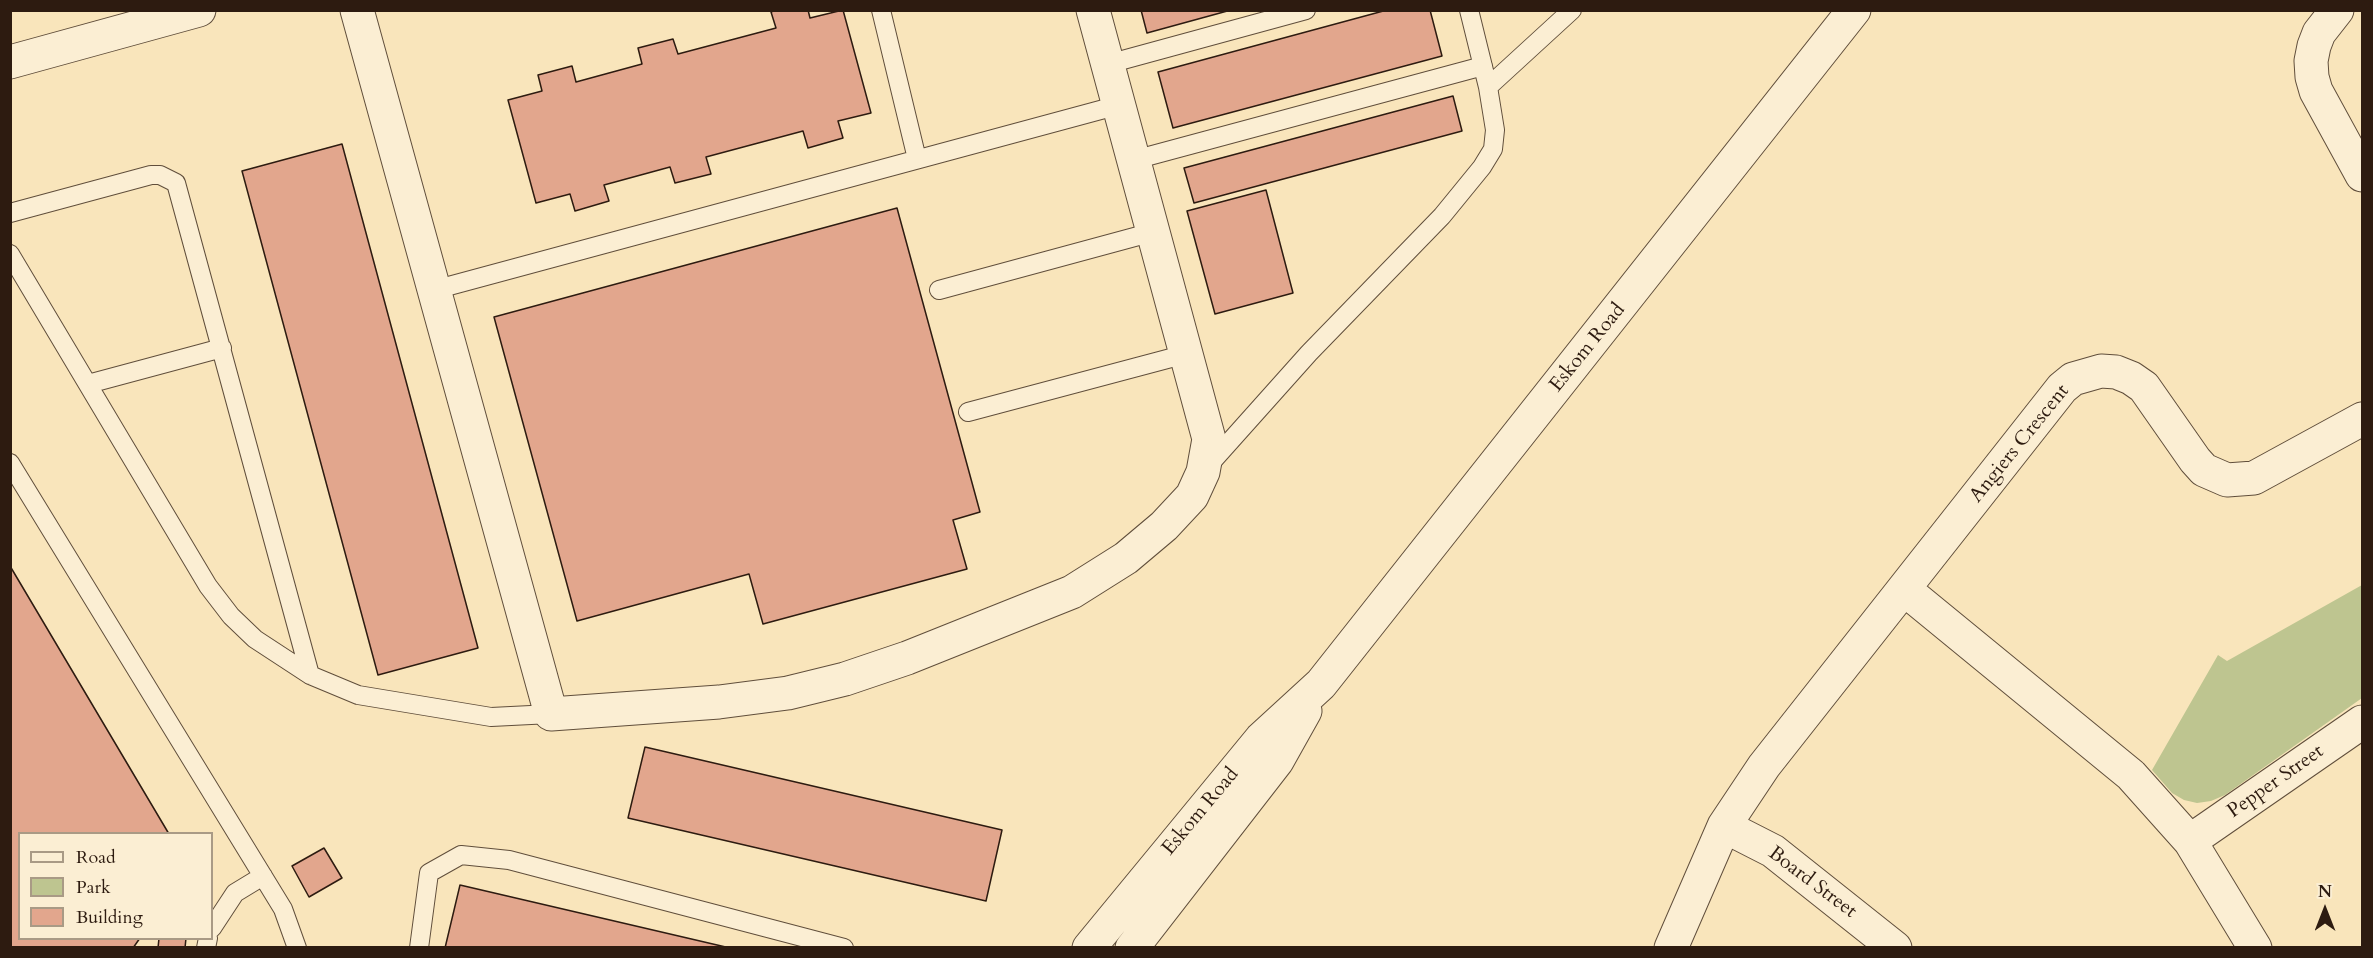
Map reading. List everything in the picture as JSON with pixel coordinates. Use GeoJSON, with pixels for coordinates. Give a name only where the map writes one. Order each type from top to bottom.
{"type":"FeatureCollection","features":[{"type":"Feature","properties":{"kind":"street"},"geometry":{"type":"LineString","coordinates":[[10,62],[199,10]]}},
{"type":"Feature","properties":{"kind":"street"},"geometry":{"type":"LineString","coordinates":[[357,10],[551,714],[718,702],[788,693],[845,679],[907,658],[1072,592],[1126,558],[1164,526],[1192,496],[1203,472],[1209,439],[1093,10]]}},
{"type":"Feature","properties":{"kind":"street","name":"Eskom Road"},"geometry":{"type":"LineString","coordinates":[[1132,948],[1277,761],[1321,684],[1854,10]]}},
{"type":"Feature","properties":{"kind":"street"},"geometry":{"type":"LineString","coordinates":[[2337,10],[2319,33],[2314,46],[2311,61],[2312,77],[2316,91],[2362,175]]}},
{"type":"Feature","properties":{"kind":"street","name":"Angiers Crescent"},"geometry":{"type":"LineString","coordinates":[[1671,948],[1724,826],[1764,766],[2062,388],[2086,374],[2116,372],[2144,387],[2195,460],[2204,470],[2227,480],[2254,478],[2362,420]]}},
{"type":"Feature","properties":{"kind":"street"},"geometry":{"type":"LineString","coordinates":[[1904,589],[2131,775],[2190,841],[2255,948]]}},
{"type":"Feature","properties":{"kind":"street","name":"Eskom Road"},"geometry":{"type":"LineString","coordinates":[[1089,948],[1261,739],[1321,684]]}},
{"type":"Feature","properties":{"kind":"street","name":"Pepper Street"},"geometry":{"type":"LineString","coordinates":[[2190,841],[2362,723]]}},
{"type":"Feature","properties":{"kind":"street","name":"Board Street"},"geometry":{"type":"LineString","coordinates":[[1724,826],[1773,851],[1895,948]]}},
{"type":"Feature","properties":{"kind":"lane"},"geometry":{"type":"LineString","coordinates":[[881,10],[917,159]]}},
{"type":"Feature","properties":{"kind":"lane"},"geometry":{"type":"LineString","coordinates":[[1108,64],[1306,10]]}},
{"type":"Feature","properties":{"kind":"lane"},"geometry":{"type":"LineString","coordinates":[[1203,472],[1309,352],[1442,216],[1482,167],[1493,149],[1495,130],[1488,87],[1468,10]]}},
{"type":"Feature","properties":{"kind":"lane"},"geometry":{"type":"LineString","coordinates":[[1488,87],[1572,10]]}},
{"type":"Feature","properties":{"kind":"lane"},"geometry":{"type":"LineString","coordinates":[[1134,160],[1484,66]]}},
{"type":"Feature","properties":{"kind":"lane"},"geometry":{"type":"LineString","coordinates":[[434,290],[1119,105]]}},
{"type":"Feature","properties":{"kind":"lane"},"geometry":{"type":"LineString","coordinates":[[10,213],[151,175],[169,178],[179,191],[310,675]]}},
{"type":"Feature","properties":{"kind":"lane"},"geometry":{"type":"LineString","coordinates":[[939,290],[1153,232]]}},
{"type":"Feature","properties":{"kind":"lane"},"geometry":{"type":"LineString","coordinates":[[10,254],[213,594],[231,616],[255,639],[310,675],[358,695],[491,717],[551,714]]}},
{"type":"Feature","properties":{"kind":"lane"},"geometry":{"type":"LineString","coordinates":[[88,384],[222,348]]}},
{"type":"Feature","properties":{"kind":"lane"},"geometry":{"type":"LineString","coordinates":[[968,412],[1186,354]]}},
{"type":"Feature","properties":{"kind":"lane"},"geometry":{"type":"LineString","coordinates":[[10,463],[283,909],[297,948]]}},
{"type":"Feature","properties":{"kind":"lane"},"geometry":{"type":"LineString","coordinates":[[419,948],[429,873],[461,855],[509,860],[844,948]]}},
{"type":"Feature","properties":{"kind":"lane"},"geometry":{"type":"LineString","coordinates":[[213,926],[225,904],[235,893],[263,876]]}},
{"type":"Feature","properties":{"kind":"green space"},"geometry":{"type":"Polygon","coordinates":[[[2362,585],[2362,698],[2225,795],[2211,801],[2197,803],[2184,800],[2172,793],[2152,770],[2218,655],[2227,661],[2362,585]]]}},
{"type":"Feature","properties":{"kind":"building"},"geometry":{"type":"Polygon","coordinates":[[[808,10],[810,18],[843,10],[871,113],[838,121],[843,138],[808,148],[803,131],[706,157],[711,174],[675,183],[670,167],[604,185],[609,201],[575,211],[570,194],[536,203],[508,100],[542,91],[538,75],[572,66],[576,82],[642,64],[638,48],[673,39],[678,54],[776,28],[771,12],[808,10]]]}},
{"type":"Feature","properties":{"kind":"building"},"geometry":{"type":"Polygon","coordinates":[[[1141,10],[1231,10],[1147,33],[1141,10]]]}},
{"type":"Feature","properties":{"kind":"building"},"geometry":{"type":"Polygon","coordinates":[[[1387,10],[1430,10],[1442,56],[1173,128],[1158,72],[1387,10]]]}},
{"type":"Feature","properties":{"kind":"building"},"geometry":{"type":"Polygon","coordinates":[[[1453,96],[1462,131],[1194,203],[1184,168],[1453,96]]]}},
{"type":"Feature","properties":{"kind":"building"},"geometry":{"type":"Polygon","coordinates":[[[342,144],[478,648],[378,675],[242,171],[342,144]]]}},
{"type":"Feature","properties":{"kind":"building"},"geometry":{"type":"Polygon","coordinates":[[[1266,190],[1293,293],[1215,314],[1187,211],[1266,190]]]}},
{"type":"Feature","properties":{"kind":"building"},"geometry":{"type":"Polygon","coordinates":[[[897,208],[980,512],[953,520],[967,569],[763,624],[749,574],[577,621],[494,317],[897,208]]]}},
{"type":"Feature","properties":{"kind":"building"},"geometry":{"type":"Polygon","coordinates":[[[10,566],[168,832],[18,832],[18,940],[139,940],[133,948],[10,948],[10,566]]]}},
{"type":"Feature","properties":{"kind":"building"},"geometry":{"type":"Polygon","coordinates":[[[645,747],[1002,830],[986,901],[628,818],[645,747]]]}},
{"type":"Feature","properties":{"kind":"building"},"geometry":{"type":"Polygon","coordinates":[[[324,848],[342,878],[309,897],[292,866],[324,848]]]}},
{"type":"Feature","properties":{"kind":"building"},"geometry":{"type":"Polygon","coordinates":[[[460,885],[730,948],[445,948],[460,885]]]}},
{"type":"Feature","properties":{"kind":"building"},"geometry":{"type":"Polygon","coordinates":[[[159,940],[186,940],[185,948],[158,948],[159,940]]]}}]}
